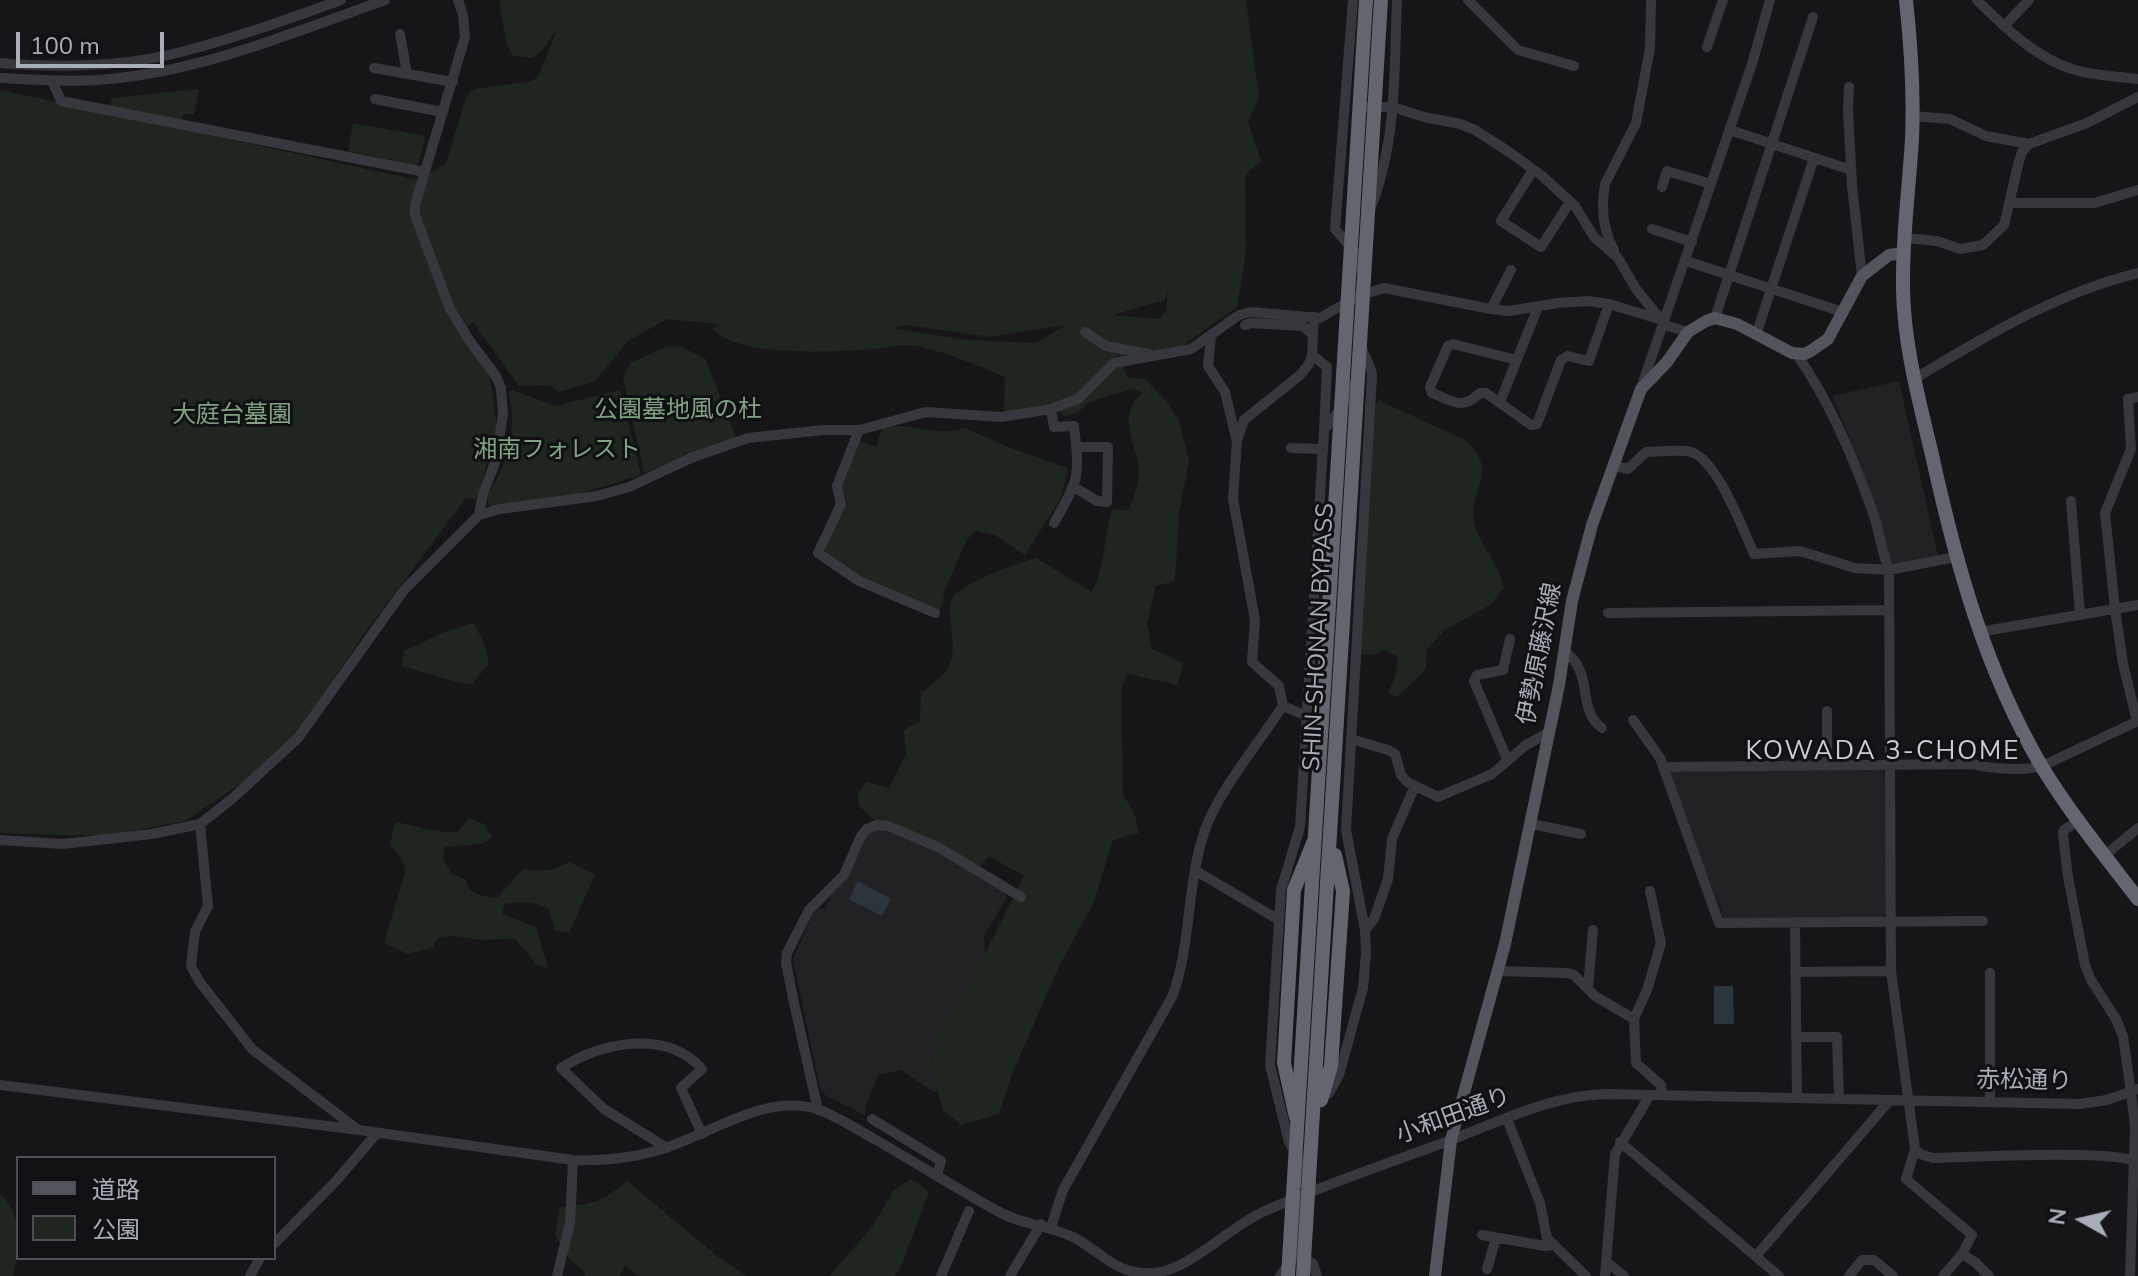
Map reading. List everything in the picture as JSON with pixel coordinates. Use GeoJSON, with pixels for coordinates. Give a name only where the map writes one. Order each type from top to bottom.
{"type":"FeatureCollection","features":[{"type":"Feature","properties":{"kind":"highway","name":"SHIN-SHONAN BYPASS"},"geometry":{"type":"LineString","coordinates":[[1303,1276],[1314,840],[1366,0]]}},
{"type":"Feature","properties":{"kind":"highway","name":"SHIN-SHONAN BYPASS"},"geometry":{"type":"LineString","coordinates":[[1288,1276],[1305,1126],[1331,1066],[1338,978],[1343,891],[1331,841],[1381,0]]}},
{"type":"Feature","properties":{"kind":"highway"},"geometry":{"type":"LineString","coordinates":[[1906,0],[1912,53],[1913,116],[1904,246],[1905,326],[1914,379],[1955,557],[1979,632],[2007,700],[2042,766],[2078,821],[2138,899]]}},
{"type":"Feature","properties":{"kind":"main road"},"geometry":{"type":"LineString","coordinates":[[1715,318],[1737,324],[1797,355],[1812,350],[1828,339],[1862,276],[1904,246]]}},
{"type":"Feature","properties":{"kind":"main road","name":"伊勢原藤沢線"},"geometry":{"type":"LineString","coordinates":[[1435,1276],[1451,1140],[1498,971],[1531,824],[1582,559],[1641,389],[1667,362],[1688,332],[1715,318]]}},
{"type":"Feature","properties":{"kind":"street"},"geometry":{"type":"LineString","coordinates":[[0,63],[44,67],[120,63],[176,53],[341,0]]}},
{"type":"Feature","properties":{"kind":"street"},"geometry":{"type":"LineString","coordinates":[[0,78],[52,81],[138,75],[210,60],[385,0]]}},
{"type":"Feature","properties":{"kind":"street"},"geometry":{"type":"LineString","coordinates":[[458,0],[465,37],[415,205],[415,215],[450,309],[501,388],[503,414],[496,460],[479,515]]}},
{"type":"Feature","properties":{"kind":"street"},"geometry":{"type":"LineString","coordinates":[[1302,1183],[1311,1107],[1336,1085],[1363,988],[1365,930],[1346,830],[1371,365],[1362,351],[1360,258],[1335,229],[1353,0]]}},
{"type":"Feature","properties":{"kind":"street"},"geometry":{"type":"LineString","coordinates":[[1324,430],[1353,392],[1371,208],[1383,178],[1393,107],[1397,0]]}},
{"type":"Feature","properties":{"kind":"street"},"geometry":{"type":"LineString","coordinates":[[1468,0],[1518,50],[1574,66]]}},
{"type":"Feature","properties":{"kind":"street"},"geometry":{"type":"LineString","coordinates":[[1651,0],[1650,48],[1636,123],[1605,184],[1604,231],[1636,289],[1662,322]]}},
{"type":"Feature","properties":{"kind":"street"},"geometry":{"type":"LineString","coordinates":[[1707,47],[1723,0]]}},
{"type":"Feature","properties":{"kind":"street"},"geometry":{"type":"LineString","coordinates":[[1641,389],[1730,130],[1770,0]]}},
{"type":"Feature","properties":{"kind":"street"},"geometry":{"type":"LineString","coordinates":[[1977,0],[2004,26],[2064,66],[2138,79]]}},
{"type":"Feature","properties":{"kind":"street"},"geometry":{"type":"LineString","coordinates":[[2004,26],[2029,0]]}},
{"type":"Feature","properties":{"kind":"street"},"geometry":{"type":"LineString","coordinates":[[1715,318],[1813,17]]}},
{"type":"Feature","properties":{"kind":"street"},"geometry":{"type":"LineString","coordinates":[[400,34],[407,74]]}},
{"type":"Feature","properties":{"kind":"street"},"geometry":{"type":"LineString","coordinates":[[374,68],[453,82]]}},
{"type":"Feature","properties":{"kind":"street"},"geometry":{"type":"LineString","coordinates":[[52,81],[61,101],[425,172]]}},
{"type":"Feature","properties":{"kind":"street"},"geometry":{"type":"LineString","coordinates":[[1849,87],[1851,170],[1862,276]]}},
{"type":"Feature","properties":{"kind":"street"},"geometry":{"type":"LineString","coordinates":[[1904,246],[1937,241],[1960,249],[1983,245],[2004,225],[2022,152],[2029,144],[2087,123],[2138,97]]}},
{"type":"Feature","properties":{"kind":"street"},"geometry":{"type":"LineString","coordinates":[[375,99],[443,112]]}},
{"type":"Feature","properties":{"kind":"street"},"geometry":{"type":"LineString","coordinates":[[1345,108],[1393,107],[1468,127],[1533,170],[1580,211],[1594,237],[1618,258],[1625,269]]}},
{"type":"Feature","properties":{"kind":"street"},"geometry":{"type":"LineString","coordinates":[[1913,116],[1950,119],[1986,136],[2029,144]]}},
{"type":"Feature","properties":{"kind":"street"},"geometry":{"type":"LineString","coordinates":[[1730,130],[1851,170]]}},
{"type":"Feature","properties":{"kind":"street"},"geometry":{"type":"LineString","coordinates":[[1756,335],[1814,158]]}},
{"type":"Feature","properties":{"kind":"street"},"geometry":{"type":"LineString","coordinates":[[1533,170],[1501,221],[1541,247],[1570,202]]}},
{"type":"Feature","properties":{"kind":"street"},"geometry":{"type":"LineString","coordinates":[[1662,187],[1667,171],[1711,184]]}},
{"type":"Feature","properties":{"kind":"street"},"geometry":{"type":"LineString","coordinates":[[2010,203],[2094,203],[2138,190]]}},
{"type":"Feature","properties":{"kind":"street"},"geometry":{"type":"LineString","coordinates":[[1652,229],[1692,242]]}},
{"type":"Feature","properties":{"kind":"street"},"geometry":{"type":"LineString","coordinates":[[1686,261],[1843,312]]}},
{"type":"Feature","properties":{"kind":"street"},"geometry":{"type":"LineString","coordinates":[[1491,309],[1511,270]]}},
{"type":"Feature","properties":{"kind":"street"},"geometry":{"type":"LineString","coordinates":[[1914,379],[2028,315],[2108,280],[2138,273]]}},
{"type":"Feature","properties":{"kind":"street"},"geometry":{"type":"LineString","coordinates":[[0,840],[63,844],[152,834],[200,824],[298,738],[404,590],[479,515],[500,509],[597,496],[629,487],[691,458],[748,438],[796,432],[859,430],[926,412],[1001,417],[1051,409],[1078,399],[1114,363],[1191,349],[1232,319],[1251,312],[1320,318],[1362,295],[1384,288],[1509,311],[1573,301],[1609,304],[1688,332]]}},
{"type":"Feature","properties":{"kind":"street"},"geometry":{"type":"LineString","coordinates":[[1517,360],[1453,344],[1448,346],[1430,387],[1432,393],[1461,405],[1469,403],[1480,393],[1486,393],[1531,425],[1537,424],[1561,360],[1568,356],[1589,361],[1609,304]]}},
{"type":"Feature","properties":{"kind":"street"},"geometry":{"type":"LineString","coordinates":[[1500,402],[1538,307]]}},
{"type":"Feature","properties":{"kind":"street"},"geometry":{"type":"LineString","coordinates":[[1010,1276],[1046,1226],[1063,1190],[1172,997],[1182,965],[1186,919],[1205,830],[1214,810],[1283,706],[1279,686],[1252,662],[1255,620],[1233,499],[1237,440],[1244,420],[1300,375],[1309,364],[1314,317]]}},
{"type":"Feature","properties":{"kind":"street"},"geometry":{"type":"LineString","coordinates":[[1245,325],[1303,326],[1313,335]]}},
{"type":"Feature","properties":{"kind":"street"},"geometry":{"type":"LineString","coordinates":[[1085,332],[1106,346],[1155,355]]}},
{"type":"Feature","properties":{"kind":"street"},"geometry":{"type":"LineString","coordinates":[[1211,336],[1208,366],[1225,392],[1237,440]]}},
{"type":"Feature","properties":{"kind":"street"},"geometry":{"type":"LineString","coordinates":[[1280,1276],[1297,1249],[1302,1197],[1301,1162],[1289,1142],[1270,1065],[1282,884],[1299,836],[1323,449],[1327,367],[1312,355]]}},
{"type":"Feature","properties":{"kind":"street"},"geometry":{"type":"LineString","coordinates":[[1797,355],[1812,374],[1845,443],[1874,516],[1889,570],[1891,971],[1915,1149],[1906,1179],[1972,1235],[1962,1254],[1943,1276]]}},
{"type":"Feature","properties":{"kind":"street"},"geometry":{"type":"LineString","coordinates":[[1663,767],[1973,764],[1989,770],[2013,767],[2026,770],[2042,766],[2137,721],[2123,664],[2105,513],[2131,449],[2128,399],[2138,397]]}},
{"type":"Feature","properties":{"kind":"street"},"geometry":{"type":"LineString","coordinates":[[1346,401],[1371,405]]}},
{"type":"Feature","properties":{"kind":"street"},"geometry":{"type":"LineString","coordinates":[[1051,409],[1054,427],[1074,426],[1079,468],[1074,487],[1054,523]]}},
{"type":"Feature","properties":{"kind":"street"},"geometry":{"type":"LineString","coordinates":[[859,430],[837,486],[841,504],[818,553],[859,581],[935,613]]}},
{"type":"Feature","properties":{"kind":"street"},"geometry":{"type":"LineString","coordinates":[[1074,487],[1097,501],[1107,502],[1108,447],[1076,447]]}},
{"type":"Feature","properties":{"kind":"street"},"geometry":{"type":"LineString","coordinates":[[1291,448],[1323,449]]}},
{"type":"Feature","properties":{"kind":"street"},"geometry":{"type":"LineString","coordinates":[[1614,466],[1628,469],[1646,452],[1695,453],[1714,472],[1754,554],[1800,551],[1855,568],[1889,570],[1955,557]]}},
{"type":"Feature","properties":{"kind":"street"},"geometry":{"type":"LineString","coordinates":[[2071,501],[2080,615]]}},
{"type":"Feature","properties":{"kind":"street"},"geometry":{"type":"LineString","coordinates":[[1979,632],[2138,605]]}},
{"type":"Feature","properties":{"kind":"street"},"geometry":{"type":"LineString","coordinates":[[1608,613],[1888,610]]}},
{"type":"Feature","properties":{"kind":"street"},"geometry":{"type":"LineString","coordinates":[[1507,759],[1474,681],[1477,675],[1503,670],[1510,639]]}},
{"type":"Feature","properties":{"kind":"street"},"geometry":{"type":"LineString","coordinates":[[1564,651],[1579,664],[1590,715],[1602,728]]}},
{"type":"Feature","properties":{"kind":"street"},"geometry":{"type":"LineString","coordinates":[[1283,706],[1307,716]]}},
{"type":"Feature","properties":{"kind":"street"},"geometry":{"type":"LineString","coordinates":[[1827,711],[1827,766]]}},
{"type":"Feature","properties":{"kind":"street"},"geometry":{"type":"LineString","coordinates":[[1633,720],[1655,749],[1663,767],[1719,923],[1983,921]]}},
{"type":"Feature","properties":{"kind":"street"},"geometry":{"type":"LineString","coordinates":[[1351,739],[1395,754],[1401,775],[1414,788],[1438,797],[1492,774],[1526,745],[1548,733]]}},
{"type":"Feature","properties":{"kind":"street"},"geometry":{"type":"LineString","coordinates":[[1365,930],[1374,919],[1388,879],[1392,839],[1414,788]]}},
{"type":"Feature","properties":{"kind":"street"},"geometry":{"type":"LineString","coordinates":[[2078,821],[2063,834],[2070,891],[2091,980],[2110,1007],[2123,1036],[2134,1091],[2136,1161],[2130,1276]]}},
{"type":"Feature","properties":{"kind":"street"},"geometry":{"type":"LineString","coordinates":[[200,824],[208,906],[195,932],[191,966],[195,974],[252,1049],[359,1130]]}},
{"type":"Feature","properties":{"kind":"street"},"geometry":{"type":"LineString","coordinates":[[1531,824],[1581,834]]}},
{"type":"Feature","properties":{"kind":"street"},"geometry":{"type":"LineString","coordinates":[[0,1085],[573,1160],[608,1161],[667,1148],[769,1108],[794,1105],[818,1110],[786,963],[787,953],[809,910],[844,875],[867,829],[877,825],[888,826],[938,847],[1021,897]]}},
{"type":"Feature","properties":{"kind":"street"},"geometry":{"type":"LineString","coordinates":[[2104,856],[2138,828]]}},
{"type":"Feature","properties":{"kind":"street"},"geometry":{"type":"LineString","coordinates":[[1196,871],[1279,920]]}},
{"type":"Feature","properties":{"kind":"street"},"geometry":{"type":"LineString","coordinates":[[1650,891],[1661,934],[1660,953],[1634,1019],[1636,1063],[1661,1085],[1662,1095]]}},
{"type":"Feature","properties":{"kind":"street"},"geometry":{"type":"LineString","coordinates":[[1795,923],[1797,1098]]}},
{"type":"Feature","properties":{"kind":"street"},"geometry":{"type":"LineString","coordinates":[[1588,988],[1593,930]]}},
{"type":"Feature","properties":{"kind":"street"},"geometry":{"type":"LineString","coordinates":[[1498,971],[1559,971],[1574,975],[1595,996],[1634,1019]]}},
{"type":"Feature","properties":{"kind":"street"},"geometry":{"type":"LineString","coordinates":[[1795,972],[1891,971]]}},
{"type":"Feature","properties":{"kind":"street"},"geometry":{"type":"LineString","coordinates":[[1990,973],[1990,1102]]}},
{"type":"Feature","properties":{"kind":"street"},"geometry":{"type":"LineString","coordinates":[[1796,1037],[1837,1037],[1839,1099]]}},
{"type":"Feature","properties":{"kind":"street"},"geometry":{"type":"LineString","coordinates":[[667,1148],[604,1109],[561,1068],[611,1045],[659,1044],[693,1058],[702,1069],[681,1088],[702,1134]]}},
{"type":"Feature","properties":{"kind":"street","name":"赤松通り"},"geometry":{"type":"LineString","coordinates":[[1908,1100],[2091,1103],[2134,1091]]}},
{"type":"Feature","properties":{"kind":"street"},"geometry":{"type":"LineString","coordinates":[[1605,1276],[1615,1154],[1650,1095]]}},
{"type":"Feature","properties":{"kind":"street","name":"小和田通り"},"geometry":{"type":"LineString","coordinates":[[818,1110],[1002,1214],[1046,1226],[1085,1244],[1113,1265],[1133,1273],[1154,1275],[1184,1262],[1264,1211],[1507,1119],[1577,1096],[1908,1100]]}},
{"type":"Feature","properties":{"kind":"street"},"geometry":{"type":"LineString","coordinates":[[1756,1256],[1890,1100]]}},
{"type":"Feature","properties":{"kind":"street"},"geometry":{"type":"LineString","coordinates":[[872,1119],[941,1161],[937,1175]]}},
{"type":"Feature","properties":{"kind":"street"},"geometry":{"type":"LineString","coordinates":[[1507,1119],[1540,1203],[1547,1238],[1586,1276]]}},
{"type":"Feature","properties":{"kind":"street"},"geometry":{"type":"LineString","coordinates":[[276,1242],[336,1181],[377,1133]]}},
{"type":"Feature","properties":{"kind":"street"},"geometry":{"type":"LineString","coordinates":[[1289,1142],[1298,1147],[1306,1142]]}},
{"type":"Feature","properties":{"kind":"street"},"geometry":{"type":"LineString","coordinates":[[1620,1142],[1779,1276]]}},
{"type":"Feature","properties":{"kind":"street"},"geometry":{"type":"LineString","coordinates":[[1915,1149],[1933,1158],[2102,1156],[2136,1161]]}},
{"type":"Feature","properties":{"kind":"street"},"geometry":{"type":"LineString","coordinates":[[557,1276],[570,1223],[573,1160]]}},
{"type":"Feature","properties":{"kind":"street"},"geometry":{"type":"LineString","coordinates":[[941,1276],[969,1211]]}},
{"type":"Feature","properties":{"kind":"street"},"geometry":{"type":"LineString","coordinates":[[1482,1235],[1554,1245]]}},
{"type":"Feature","properties":{"kind":"street"},"geometry":{"type":"LineString","coordinates":[[1487,1269],[1496,1238]]}},
{"type":"Feature","properties":{"kind":"street"},"geometry":{"type":"LineString","coordinates":[[1297,1249],[1300,1257],[1313,1264],[1317,1276]]}},
{"type":"Feature","properties":{"kind":"street"},"geometry":{"type":"LineString","coordinates":[[1962,1254],[1989,1276]]}},
{"type":"Feature","properties":{"kind":"street"},"geometry":{"type":"LineString","coordinates":[[1849,1276],[1862,1260],[1874,1260],[1893,1276]]}},
{"type":"Feature","properties":{"kind":"street"},"geometry":{"type":"LineString","coordinates":[[1607,1262],[1624,1276]]}},
{"type":"Feature","properties":{"kind":"shaded area"},"geometry":{"type":"Polygon","coordinates":[[[1899,381],[1938,556],[1891,565],[1862,468],[1832,396],[1899,381]]]}},
{"type":"Feature","properties":{"kind":"shaded area"},"geometry":{"type":"Polygon","coordinates":[[[1883,770],[1887,913],[1882,917],[1724,918],[1668,774],[1670,772],[1883,770]]]}},
{"type":"Feature","properties":{"kind":"shaded area"},"geometry":{"type":"Polygon","coordinates":[[[877,829],[936,850],[1004,891],[1007,897],[984,936],[985,953],[975,982],[945,1024],[932,1058],[946,1067],[935,1093],[901,1070],[878,1075],[865,1115],[826,1096],[820,1088],[793,960],[812,915],[818,908],[825,909],[832,894],[845,881],[865,836],[877,829]]]}},
{"type":"Feature","properties":{"kind":"shaded area"},"geometry":{"type":"Polygon","coordinates":[[[858,881],[891,899],[882,916],[849,899],[858,881]]]}},
{"type":"Feature","properties":{"kind":"shaded area"},"geometry":{"type":"Polygon","coordinates":[[[1714,986],[1733,986],[1734,1024],[1714,1024],[1714,986]]]}},
{"type":"Feature","properties":{"kind":"green space","name":"大庭台墓園"},"geometry":{"type":"Polygon","coordinates":[[[499,0],[1246,0],[1259,98],[1248,121],[1261,161],[1245,175],[1246,251],[1237,307],[1182,346],[1116,357],[1129,378],[1145,379],[1166,401],[1179,421],[1189,461],[1179,513],[1175,581],[1156,586],[1147,623],[1152,649],[1183,663],[1178,685],[1127,674],[1121,690],[1123,794],[1135,816],[1139,833],[1113,840],[1093,904],[1059,966],[1013,1072],[999,1114],[961,1125],[943,1110],[931,1068],[940,1026],[971,981],[1024,876],[989,856],[972,875],[873,819],[860,807],[857,794],[867,782],[889,788],[906,754],[904,730],[920,721],[921,693],[940,678],[950,665],[953,649],[950,608],[957,593],[990,575],[1036,558],[1092,592],[1112,509],[1128,510],[1136,488],[1138,465],[1129,419],[1134,402],[1142,393],[1133,388],[1087,403],[1078,413],[1064,416],[1053,403],[1004,412],[1005,377],[928,349],[905,345],[836,351],[766,349],[744,345],[712,329],[721,324],[667,319],[628,341],[595,381],[559,392],[549,385],[519,386],[473,322],[468,326],[490,374],[497,428],[477,499],[466,498],[367,630],[296,734],[253,776],[185,821],[105,836],[0,833],[0,90],[418,180],[446,164],[466,97],[474,89],[533,81],[540,73],[557,29],[543,50],[532,58],[513,56],[506,42],[499,0]],[[1168,290],[1165,300],[1113,315],[1159,319],[1166,311],[1168,290]],[[907,325],[893,328],[967,340],[1036,343],[1066,325],[990,337],[907,325]]]}},
{"type":"Feature","properties":{"kind":"green space"},"geometry":{"type":"Polygon","coordinates":[[[199,89],[194,114],[183,114],[182,120],[110,107],[112,98],[199,89]]]}},
{"type":"Feature","properties":{"kind":"green space"},"geometry":{"type":"Polygon","coordinates":[[[353,123],[425,136],[419,162],[416,165],[348,151],[353,123]]]}},
{"type":"Feature","properties":{"kind":"green space","name":"公園墓地風の杜"},"geometry":{"type":"Polygon","coordinates":[[[668,346],[681,347],[705,358],[736,437],[644,473],[623,378],[630,363],[668,346]]]}},
{"type":"Feature","properties":{"kind":"green space","name":"湘南フォレスト"},"geometry":{"type":"Polygon","coordinates":[[[513,390],[555,406],[620,390],[641,475],[575,495],[490,508],[487,496],[509,446],[512,419],[508,392],[513,390]]]}},
{"type":"Feature","properties":{"kind":"green space"},"geometry":{"type":"Polygon","coordinates":[[[1378,400],[1465,440],[1475,451],[1482,470],[1474,508],[1475,528],[1498,570],[1504,588],[1490,605],[1445,630],[1426,650],[1426,669],[1397,697],[1388,693],[1396,675],[1398,657],[1384,650],[1373,655],[1361,654],[1374,406],[1378,400]]]}},
{"type":"Feature","properties":{"kind":"green space"},"geometry":{"type":"Polygon","coordinates":[[[893,426],[938,431],[965,428],[1068,468],[1061,498],[1025,555],[995,535],[975,531],[966,541],[939,611],[859,577],[825,552],[847,503],[842,487],[860,441],[876,447],[882,429],[893,426]]]}},
{"type":"Feature","properties":{"kind":"green space"},"geometry":{"type":"Polygon","coordinates":[[[474,623],[485,645],[489,664],[472,684],[402,666],[404,651],[447,631],[474,623]]]}},
{"type":"Feature","properties":{"kind":"green space"},"geometry":{"type":"Polygon","coordinates":[[[469,818],[484,824],[492,838],[481,844],[445,847],[443,858],[451,873],[466,880],[469,890],[480,895],[497,898],[523,869],[547,870],[570,862],[595,875],[569,933],[555,931],[549,909],[543,906],[527,902],[505,904],[502,914],[536,927],[548,968],[537,965],[515,939],[445,937],[438,938],[432,948],[408,954],[384,943],[405,873],[405,865],[390,844],[395,822],[434,831],[458,832],[469,818]]]}},
{"type":"Feature","properties":{"kind":"green space"},"geometry":{"type":"Polygon","coordinates":[[[911,1179],[929,1192],[899,1271],[894,1276],[829,1276],[873,1226],[893,1191],[911,1179]]]}},
{"type":"Feature","properties":{"kind":"green space"},"geometry":{"type":"Polygon","coordinates":[[[627,1181],[717,1256],[747,1276],[639,1276],[625,1265],[619,1276],[585,1276],[555,1236],[560,1207],[596,1201],[627,1181]]]}},
{"type":"Feature","properties":{"kind":"green space"},"geometry":{"type":"Polygon","coordinates":[[[0,1194],[8,1202],[16,1222],[16,1260],[13,1276],[0,1276],[0,1194]]]}},
{"type":"Feature","properties":{"kind":"district","name":"KOWADA 3-CHOME"},"geometry":{"type":"Point","coordinates":[1883,753]}}]}
